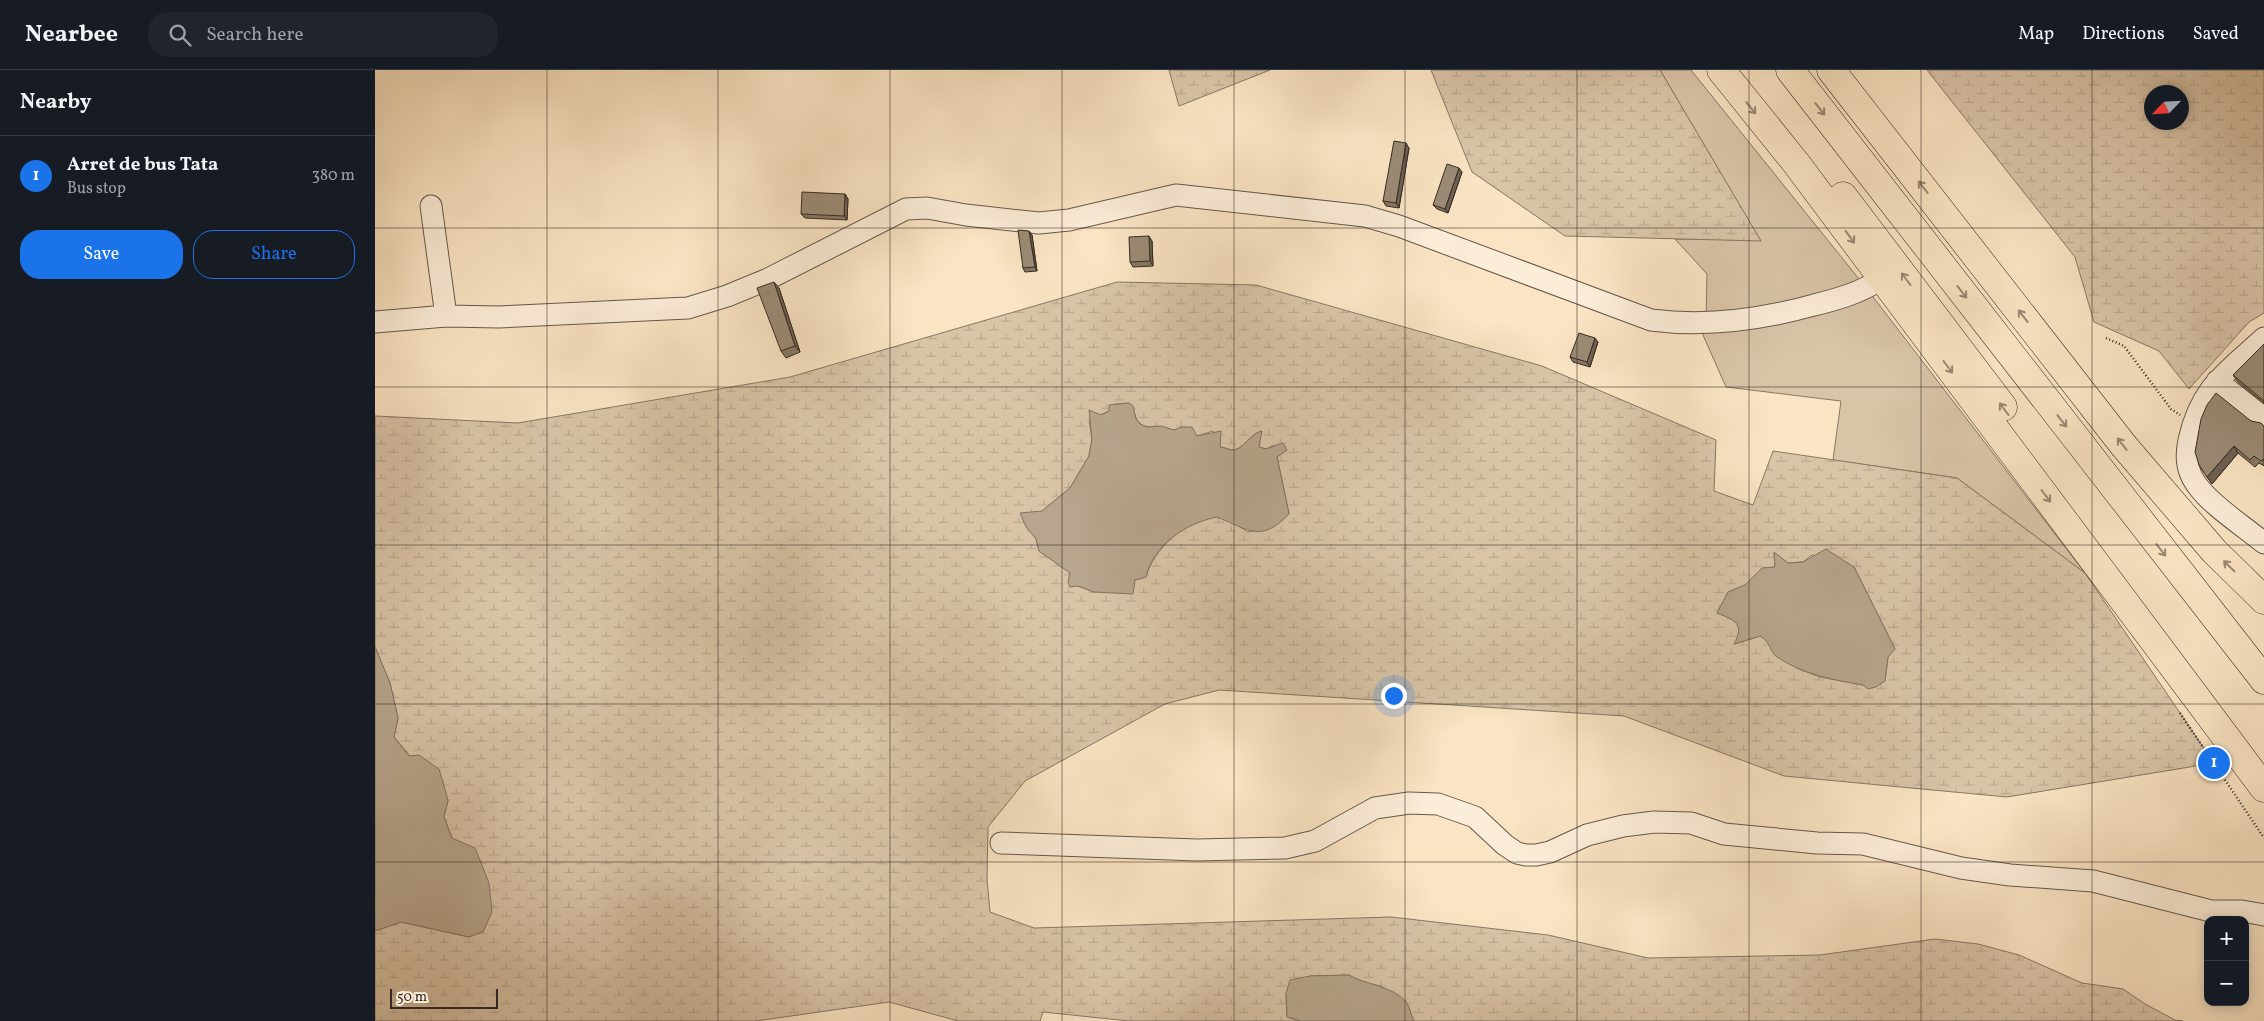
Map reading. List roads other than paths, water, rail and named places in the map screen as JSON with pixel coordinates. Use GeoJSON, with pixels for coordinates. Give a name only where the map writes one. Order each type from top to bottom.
{"type":"FeatureCollection","features":[{"type":"Feature","properties":{"kind":"highway"},"geometry":{"type":"LineString","coordinates":[[1721,70],[1796,163],[2264,788]]}},
{"type":"Feature","properties":{"kind":"highway"},"geometry":{"type":"LineString","coordinates":[[1744,70],[1814,156],[2264,756]]}},
{"type":"Feature","properties":{"kind":"highway"},"geometry":{"type":"LineString","coordinates":[[1790,70],[2264,680]]}},
{"type":"Feature","properties":{"kind":"highway"},"geometry":{"type":"LineString","coordinates":[[1831,70],[2124,446],[2214,551],[2264,600]]}},
{"type":"Feature","properties":{"kind":"street"},"geometry":{"type":"LineString","coordinates":[[375,322],[446,316],[499,317],[688,308],[727,296],[766,280],[906,209],[927,208],[966,215],[1039,223],[1069,220],[1176,195],[1365,216],[1399,226],[1651,320],[1679,324],[1720,323],[1785,313],[1846,297],[1867,289],[1881,279]]}},
{"type":"Feature","properties":{"kind":"street"},"geometry":{"type":"LineString","coordinates":[[431,206],[446,316]]}},
{"type":"Feature","properties":{"kind":"street"},"geometry":{"type":"LineString","coordinates":[[2264,338],[2217,381],[2201,403],[2193,424],[2186,456],[2188,469],[2200,490],[2264,543]]}},
{"type":"Feature","properties":{"kind":"street"},"geometry":{"type":"LineString","coordinates":[[2217,381],[2264,418]]}},
{"type":"Feature","properties":{"kind":"street"},"geometry":{"type":"LineString","coordinates":[[1001,844],[1139,846],[1197,850],[1285,848],[1315,841],[1375,808],[1409,803],[1438,804],[1475,817],[1505,845],[1517,853],[1526,855],[1536,856],[1550,852],[1587,835],[1623,826],[1654,822],[1691,823],[1724,834],[1863,844],[1961,868],[2010,875],[2093,881],[2211,911],[2242,911],[2264,915]]}},
{"type":"Feature","properties":{"kind":"place","name":"Arret de bus Tata"},"geometry":{"type":"Point","coordinates":[2214,763]}}]}
